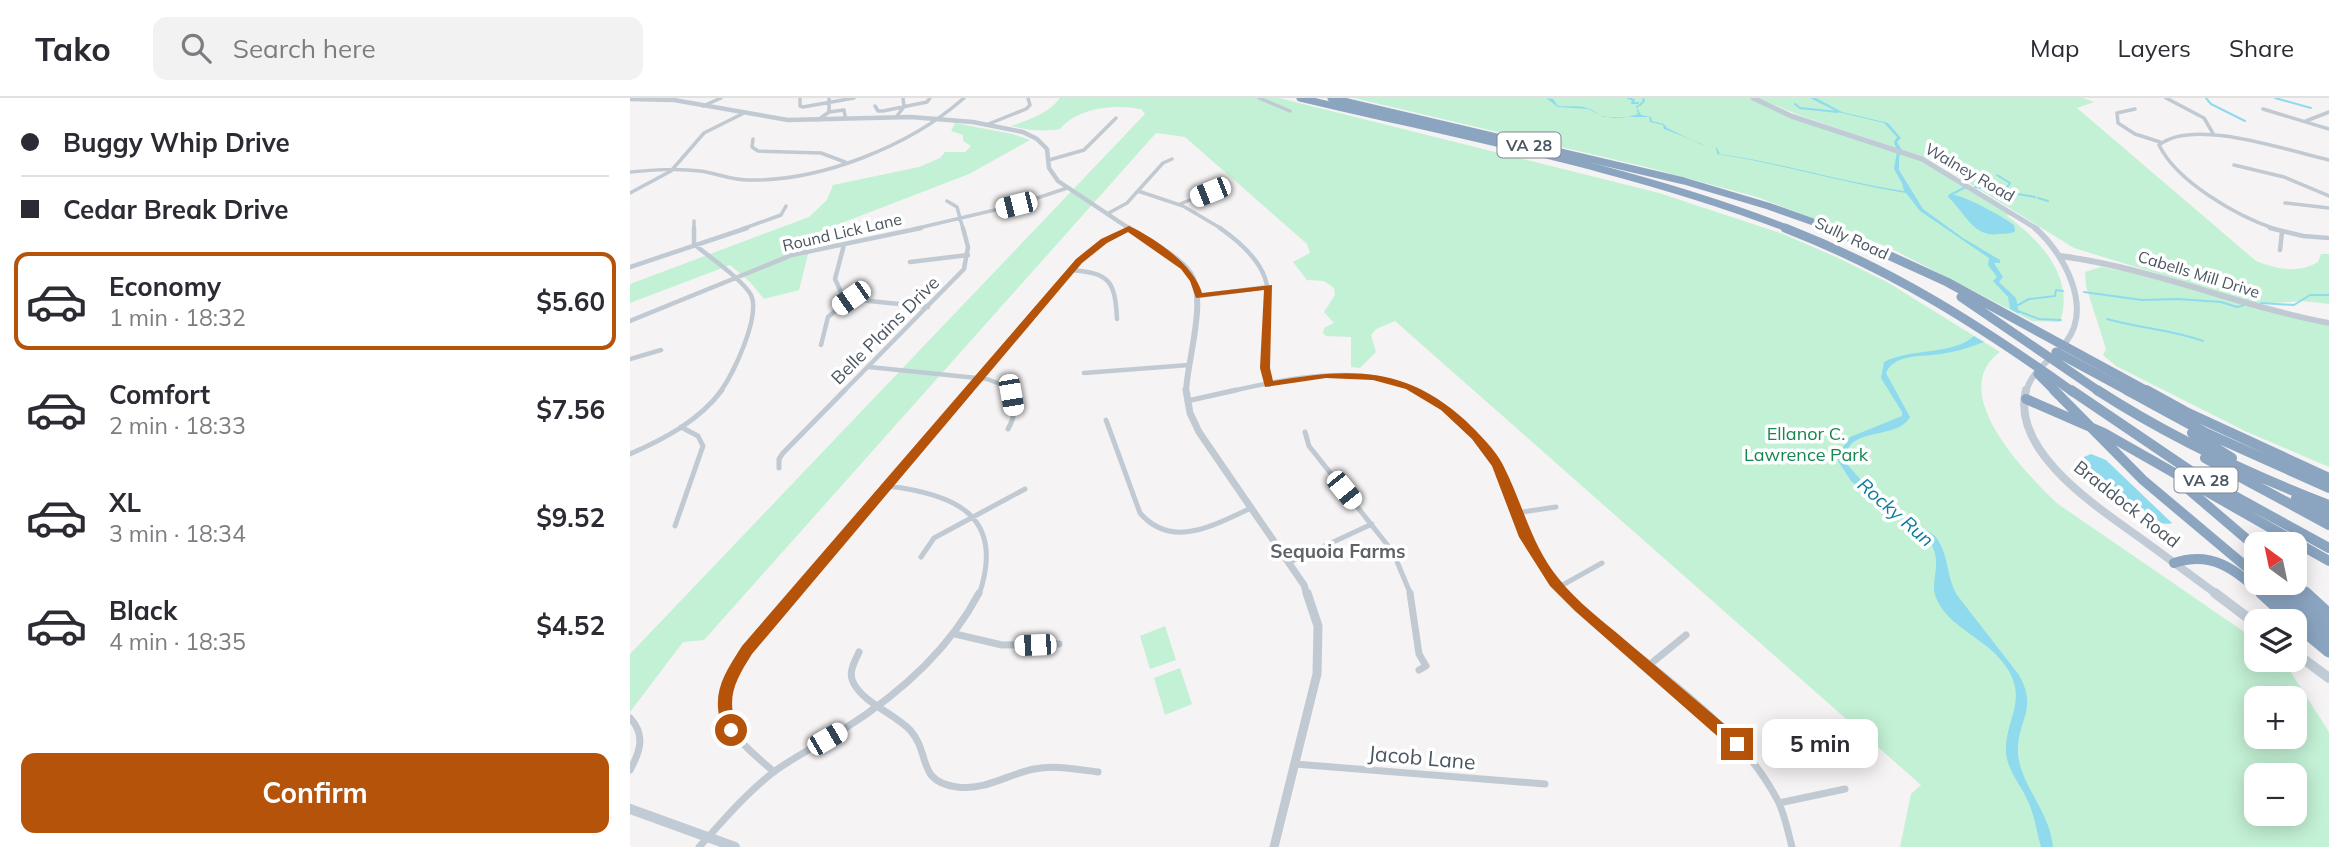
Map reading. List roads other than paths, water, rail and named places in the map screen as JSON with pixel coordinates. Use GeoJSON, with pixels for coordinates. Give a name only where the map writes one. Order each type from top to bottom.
{"type":"FeatureCollection","features":[{"type":"Feature","properties":{"kind":"highway","name":"Sully Road"},"geometry":{"type":"LineString","coordinates":[[1300,98],[1633,178],[1741,210],[1822,241],[1884,270],[1950,307],[2179,464],[2249,506],[2329,548]]}},
{"type":"Feature","properties":{"kind":"highway","name":"Sully Road"},"geometry":{"type":"LineString","coordinates":[[1331,98],[1703,186],[1795,216],[1876,248],[1966,292],[2286,465],[2329,477]]}},
{"type":"Feature","properties":{"kind":"highway"},"geometry":{"type":"LineString","coordinates":[[1876,248],[1956,294],[2113,401],[2228,471],[2329,525]]}},
{"type":"Feature","properties":{"kind":"highway"},"geometry":{"type":"LineString","coordinates":[[1994,335],[2040,375],[2126,463],[2244,565]]}},
{"type":"Feature","properties":{"kind":"highway"},"geometry":{"type":"LineString","coordinates":[[2056,352],[2329,515]]}},
{"type":"Feature","properties":{"kind":"highway"},"geometry":{"type":"LineString","coordinates":[[2112,384],[2204,432],[2286,465],[2329,490]]}},
{"type":"Feature","properties":{"kind":"highway"},"geometry":{"type":"LineString","coordinates":[[2026,398],[2120,440],[2257,523],[2329,561]]}},
{"type":"Feature","properties":{"kind":"highway"},"geometry":{"type":"LineString","coordinates":[[2113,401],[2211,454],[2329,505]]}},
{"type":"Feature","properties":{"kind":"highway"},"geometry":{"type":"LineString","coordinates":[[2138,451],[2244,537]]}},
{"type":"Feature","properties":{"kind":"highway"},"geometry":{"type":"LineString","coordinates":[[2169,502],[2244,560]]}},
{"type":"Feature","properties":{"kind":"highway"},"geometry":{"type":"LineString","coordinates":[[2174,563],[2195,556],[2221,563],[2278,609]]}},
{"type":"Feature","properties":{"kind":"highway"},"geometry":{"type":"LineString","coordinates":[[2278,595],[2329,637]]}},
{"type":"Feature","properties":{"kind":"highway"},"geometry":{"type":"LineString","coordinates":[[2289,595],[2329,626]]}},
{"type":"Feature","properties":{"kind":"highway"},"geometry":{"type":"LineString","coordinates":[[2307,595],[2329,615]]}},
{"type":"Feature","properties":{"kind":"highway"},"geometry":{"type":"LineString","coordinates":[[2307,633],[2329,651]]}},
{"type":"Feature","properties":{"kind":"main road","name":"Walney Road"},"geometry":{"type":"LineString","coordinates":[[1753,98],[1794,116],[1906,152],[1932,164],[2038,231],[2060,256],[2078,300],[2080,312],[2076,328],[2069,340],[2056,352]]}},
{"type":"Feature","properties":{"kind":"main road","name":"Braddock Road"},"geometry":{"type":"LineString","coordinates":[[2056,352],[2030,376],[2026,398],[2028,423],[2054,467],[2083,495],[2244,615]]}},
{"type":"Feature","properties":{"kind":"main road"},"geometry":{"type":"LineString","coordinates":[[2307,662],[2329,678]]}},
{"type":"Feature","properties":{"kind":"main road"},"geometry":{"type":"LineString","coordinates":[[630,809],[735,847]]}},
{"type":"Feature","properties":{"kind":"street"},"geometry":{"type":"LineString","coordinates":[[703,106],[721,98]]}},
{"type":"Feature","properties":{"kind":"street"},"geometry":{"type":"LineString","coordinates":[[800,98],[800,106],[803,107],[829,100],[854,98]]}},
{"type":"Feature","properties":{"kind":"street"},"geometry":{"type":"LineString","coordinates":[[896,117],[904,107],[903,99],[910,98]]}},
{"type":"Feature","properties":{"kind":"street"},"geometry":{"type":"LineString","coordinates":[[875,106],[878,111],[927,102],[930,98]]}},
{"type":"Feature","properties":{"kind":"street"},"geometry":{"type":"LineString","coordinates":[[630,172],[671,170],[764,180],[807,174],[845,162],[917,132],[964,98]]}},
{"type":"Feature","properties":{"kind":"street"},"geometry":{"type":"LineString","coordinates":[[986,125],[1026,109],[1030,104],[1028,98]]}},
{"type":"Feature","properties":{"kind":"street"},"geometry":{"type":"LineString","coordinates":[[1259,98],[1290,111]]}},
{"type":"Feature","properties":{"kind":"street"},"geometry":{"type":"LineString","coordinates":[[2166,98],[2204,118],[2214,135]]}},
{"type":"Feature","properties":{"kind":"street"},"geometry":{"type":"LineString","coordinates":[[630,99],[671,100],[772,119],[816,121],[939,118],[1033,136],[1045,145],[1053,175],[1067,188],[1184,267],[1194,281],[1199,296],[1189,365],[1187,401],[1199,432],[1290,562],[1311,598],[1319,639],[1317,674],[1273,847]]}},
{"type":"Feature","properties":{"kind":"street"},"geometry":{"type":"LineString","coordinates":[[829,100],[829,112]]}},
{"type":"Feature","properties":{"kind":"street"},"geometry":{"type":"LineString","coordinates":[[2134,109],[2117,113],[2118,123],[2135,134],[2160,142],[2180,133],[2214,135],[2329,160]]}},
{"type":"Feature","properties":{"kind":"street"},"geometry":{"type":"LineString","coordinates":[[2263,109],[2329,129]]}},
{"type":"Feature","properties":{"kind":"street"},"geometry":{"type":"LineString","coordinates":[[816,121],[829,112],[844,110],[845,116]]}},
{"type":"Feature","properties":{"kind":"street"},"geometry":{"type":"LineString","coordinates":[[2306,121],[2329,112]]}},
{"type":"Feature","properties":{"kind":"street"},"geometry":{"type":"LineString","coordinates":[[630,193],[671,170],[704,133],[742,114]]}},
{"type":"Feature","properties":{"kind":"street"},"geometry":{"type":"LineString","coordinates":[[1049,160],[1082,152],[1116,118]]}},
{"type":"Feature","properties":{"kind":"street"},"geometry":{"type":"LineString","coordinates":[[753,139],[752,147],[758,151],[821,153],[845,162]]}},
{"type":"Feature","properties":{"kind":"street"},"geometry":{"type":"LineString","coordinates":[[2160,142],[2159,150],[2166,159],[2232,212],[2281,232],[2329,238]]}},
{"type":"Feature","properties":{"kind":"street"},"geometry":{"type":"LineString","coordinates":[[1107,214],[1127,203],[1163,163],[1172,159]]}},
{"type":"Feature","properties":{"kind":"street"},"geometry":{"type":"LineString","coordinates":[[2234,165],[2273,173],[2327,193]]}},
{"type":"Feature","properties":{"kind":"street","name":"Round Lick Lane"},"geometry":{"type":"LineString","coordinates":[[630,321],[792,255],[1024,203],[1067,188]]}},
{"type":"Feature","properties":{"kind":"street"},"geometry":{"type":"LineString","coordinates":[[1138,191],[1161,195],[1180,204],[1247,248],[1260,264],[1268,287],[1265,368],[1269,385]]}},
{"type":"Feature","properties":{"kind":"street"},"geometry":{"type":"LineString","coordinates":[[1180,204],[1210,192]]}},
{"type":"Feature","properties":{"kind":"street"},"geometry":{"type":"LineString","coordinates":[[910,262],[968,255],[956,206],[947,201]]}},
{"type":"Feature","properties":{"kind":"street"},"geometry":{"type":"LineString","coordinates":[[2285,203],[2329,208]]}},
{"type":"Feature","properties":{"kind":"street"},"geometry":{"type":"LineString","coordinates":[[630,267],[775,218],[784,213],[786,206]]}},
{"type":"Feature","properties":{"kind":"street"},"geometry":{"type":"LineString","coordinates":[[630,454],[681,427],[718,396],[732,374],[755,310],[752,297],[694,244],[694,221]]}},
{"type":"Feature","properties":{"kind":"street"},"geometry":{"type":"LineString","coordinates":[[774,772],[734,735],[727,724],[723,702],[727,683],[747,650],[1070,270],[1096,246],[1129,229]]}},
{"type":"Feature","properties":{"kind":"street"},"geometry":{"type":"LineString","coordinates":[[2280,250],[2281,232]]}},
{"type":"Feature","properties":{"kind":"street"},"geometry":{"type":"LineString","coordinates":[[844,245],[835,281],[839,289],[851,298],[928,307]]}},
{"type":"Feature","properties":{"kind":"street","name":"Belle Plains Drive"},"geometry":{"type":"LineString","coordinates":[[779,468],[779,459],[783,453],[961,274],[968,255]]}},
{"type":"Feature","properties":{"kind":"street","name":"Cabells Mill Drive"},"geometry":{"type":"LineString","coordinates":[[2060,256],[2128,266],[2268,309],[2329,323]]}},
{"type":"Feature","properties":{"kind":"street"},"geometry":{"type":"LineString","coordinates":[[1070,270],[1095,273],[1111,281],[1115,289],[1117,319]]}},
{"type":"Feature","properties":{"kind":"street"},"geometry":{"type":"LineString","coordinates":[[1199,296],[1268,287]]}},
{"type":"Feature","properties":{"kind":"street"},"geometry":{"type":"LineString","coordinates":[[821,345],[822,328],[826,319],[851,298]]}},
{"type":"Feature","properties":{"kind":"street"},"geometry":{"type":"LineString","coordinates":[[630,359],[661,351]]}},
{"type":"Feature","properties":{"kind":"street"},"geometry":{"type":"LineString","coordinates":[[1084,373],[1189,365]]}},
{"type":"Feature","properties":{"kind":"street"},"geometry":{"type":"LineString","coordinates":[[869,367],[979,378],[1002,383],[1009,390],[1015,415],[1008,429]]}},
{"type":"Feature","properties":{"kind":"street"},"geometry":{"type":"LineString","coordinates":[[1187,401],[1326,375],[1358,375],[1386,379],[1421,392],[1445,408],[1488,450],[1504,478],[1534,555],[1559,587],[1737,744],[1754,763],[1779,803],[1792,847]]}},
{"type":"Feature","properties":{"kind":"street"},"geometry":{"type":"LineString","coordinates":[[1106,420],[1140,513],[1149,524],[1172,532],[1190,532],[1251,508]]}},
{"type":"Feature","properties":{"kind":"street"},"geometry":{"type":"LineString","coordinates":[[674,526],[703,446],[698,436],[681,427]]}},
{"type":"Feature","properties":{"kind":"street"},"geometry":{"type":"LineString","coordinates":[[1305,432],[1309,446],[1393,552],[1408,585],[1414,608],[1423,668]]}},
{"type":"Feature","properties":{"kind":"street"},"geometry":{"type":"LineString","coordinates":[[699,847],[774,772],[851,725],[878,704],[955,634],[977,600],[988,566],[985,536],[973,516],[962,506],[941,495],[887,486]]}},
{"type":"Feature","properties":{"kind":"street"},"geometry":{"type":"LineString","coordinates":[[921,557],[934,538],[1025,489]]}},
{"type":"Feature","properties":{"kind":"street"},"geometry":{"type":"LineString","coordinates":[[1516,513],[1556,506]]}},
{"type":"Feature","properties":{"kind":"street"},"geometry":{"type":"LineString","coordinates":[[1290,562],[1372,524]]}},
{"type":"Feature","properties":{"kind":"street"},"geometry":{"type":"LineString","coordinates":[[1559,587],[1602,564]]}},
{"type":"Feature","properties":{"kind":"street"},"geometry":{"type":"LineString","coordinates":[[955,634],[1002,645],[1059,644]]}},
{"type":"Feature","properties":{"kind":"street"},"geometry":{"type":"LineString","coordinates":[[1648,666],[1686,635]]}},
{"type":"Feature","properties":{"kind":"street"},"geometry":{"type":"LineString","coordinates":[[859,652],[851,670],[852,680],[911,730],[918,742],[925,769],[934,778],[946,784],[979,786],[1049,767],[1098,772]]}},
{"type":"Feature","properties":{"kind":"street"},"geometry":{"type":"LineString","coordinates":[[630,718],[639,727],[641,736],[638,755],[630,771]]}},
{"type":"Feature","properties":{"kind":"street","name":"Jacob Lane"},"geometry":{"type":"LineString","coordinates":[[1295,764],[1545,784]]}},
{"type":"Feature","properties":{"kind":"street"},"geometry":{"type":"LineString","coordinates":[[1779,803],[1845,789]]}},
{"type":"Feature","properties":{"kind":"water"},"geometry":{"type":"Polygon","coordinates":[[[1546,98],[1553,99],[1558,106],[1583,107],[1592,110],[1607,117],[1604,117],[1588,109],[1558,107],[1546,98]]]}},
{"type":"Feature","properties":{"kind":"water"},"geometry":{"type":"Polygon","coordinates":[[[1810,98],[1816,98],[1842,112],[1888,123],[1901,138],[1897,142],[1902,150],[1899,170],[1923,209],[2000,260],[2000,263],[1994,263],[2003,277],[1999,282],[2016,298],[2019,314],[2010,309],[2008,297],[1993,281],[1997,277],[1988,265],[1989,258],[1920,211],[1906,193],[1717,154],[1716,148],[1707,146],[1717,148],[1720,154],[1904,191],[1894,169],[1897,151],[1894,142],[1897,137],[1884,123],[1838,112],[1810,98]]]}},
{"type":"Feature","properties":{"kind":"water"},"geometry":{"type":"Polygon","coordinates":[[[1641,104],[1637,108],[1641,115],[1651,117],[1652,121],[1664,124],[1693,141],[1664,129],[1663,125],[1650,122],[1649,117],[1627,117],[1638,114],[1636,106],[1641,104]]]}},
{"type":"Feature","properties":{"kind":"water"},"geometry":{"type":"Polygon","coordinates":[[[1949,194],[1992,211],[2014,225],[2015,231],[1999,234],[1982,232],[1970,223],[1948,197],[1949,194]]]}},
{"type":"Feature","properties":{"kind":"water","name":"Rocky Run"},"geometry":{"type":"Polygon","coordinates":[[[1974,336],[1984,342],[1952,352],[1910,357],[1890,367],[1886,373],[1910,417],[1903,425],[1894,429],[1853,442],[1847,450],[1845,462],[1869,489],[1935,536],[1943,550],[1957,595],[2019,675],[2027,698],[2018,742],[2020,766],[2047,822],[2053,847],[2041,847],[2030,806],[2007,760],[2006,743],[2016,695],[2011,675],[1994,653],[1952,620],[1937,600],[1934,593],[1936,556],[1928,539],[1851,481],[1838,461],[1839,453],[1850,437],[1902,416],[1881,378],[1884,362],[1955,346],[1974,336]]]}},
{"type":"Feature","properties":{"kind":"water"},"geometry":{"type":"Polygon","coordinates":[[[2091,454],[2106,460],[2172,523],[2151,519],[2112,492],[2084,463],[2084,457],[2091,454]]]}},
{"type":"Feature","properties":{"kind":"waterway"},"geometry":{"type":"LineString","coordinates":[[1628,98],[1634,100],[1632,103],[1638,103]]}},
{"type":"Feature","properties":{"kind":"waterway"},"geometry":{"type":"LineString","coordinates":[[1640,105],[1644,101],[1643,98]]}},
{"type":"Feature","properties":{"kind":"waterway"},"geometry":{"type":"LineString","coordinates":[[2206,98],[2211,104],[2245,121]]}},
{"type":"Feature","properties":{"kind":"waterway"},"geometry":{"type":"LineString","coordinates":[[2275,98],[2311,108]]}},
{"type":"Feature","properties":{"kind":"waterway"},"geometry":{"type":"LineString","coordinates":[[1795,104],[1800,108],[1838,112]]}},
{"type":"Feature","properties":{"kind":"waterway"},"geometry":{"type":"LineString","coordinates":[[1997,175],[2010,183],[2005,190]]}},
{"type":"Feature","properties":{"kind":"waterway"},"geometry":{"type":"LineString","coordinates":[[1952,194],[1966,187]]}},
{"type":"Feature","properties":{"kind":"waterway"},"geometry":{"type":"LineString","coordinates":[[1975,187],[2035,197]]}},
{"type":"Feature","properties":{"kind":"waterway"},"geometry":{"type":"LineString","coordinates":[[2038,198],[2048,201]]}},
{"type":"Feature","properties":{"kind":"waterway"},"geometry":{"type":"LineString","coordinates":[[2018,305],[2029,299],[2055,296],[2056,290],[2063,291]]}},
{"type":"Feature","properties":{"kind":"waterway"},"geometry":{"type":"LineString","coordinates":[[2084,292],[2142,300],[2178,299],[2221,302],[2237,307],[2244,305]]}},
{"type":"Feature","properties":{"kind":"waterway"},"geometry":{"type":"LineString","coordinates":[[2261,303],[2294,305],[2310,295],[2329,295]]}},
{"type":"Feature","properties":{"kind":"waterway"},"geometry":{"type":"LineString","coordinates":[[2018,311],[2039,319],[2061,320]]}},
{"type":"Feature","properties":{"kind":"waterway"},"geometry":{"type":"LineString","coordinates":[[2107,319],[2203,341]]}},
{"type":"Feature","properties":{"kind":"district","name":"Sequoia Farms"},"geometry":{"type":"Point","coordinates":[1338,551]}},
{"type":"Feature","properties":{"kind":"park label","name":"Ellanor C. Lawrence Park"},"geometry":{"type":"Point","coordinates":[1806,443]}}]}
